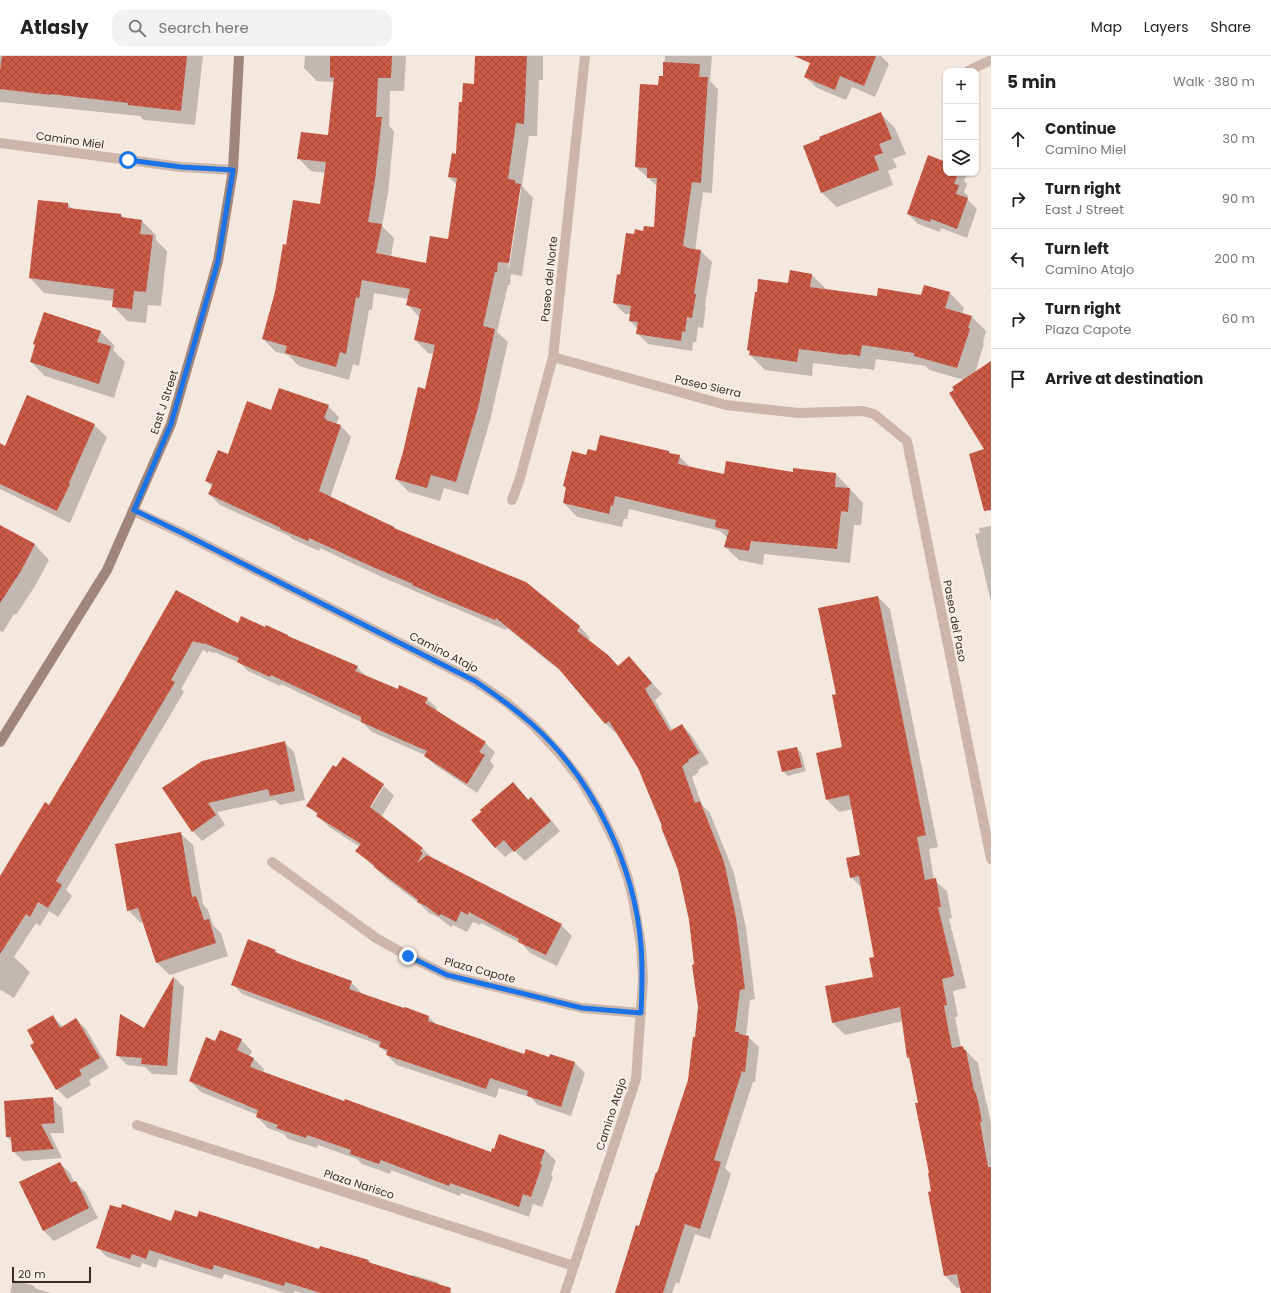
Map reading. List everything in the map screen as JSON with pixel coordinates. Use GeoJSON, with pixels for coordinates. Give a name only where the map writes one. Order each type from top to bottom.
{"type":"FeatureCollection","features":[{"type":"Feature","properties":{"kind":"street","name":"East J Street"},"geometry":{"type":"LineString","coordinates":[[0,742],[107,570],[174,417],[218,261],[233,170],[239,56]]}},
{"type":"Feature","properties":{"kind":"street","name":"Paseo del Norte"},"geometry":{"type":"LineString","coordinates":[[512,500],[520,478],[553,357],[585,56]]}},
{"type":"Feature","properties":{"kind":"street"},"geometry":{"type":"LineString","coordinates":[[974,68],[991,60]]}},
{"type":"Feature","properties":{"kind":"street","name":"Camino Miel"},"geometry":{"type":"LineString","coordinates":[[0,143],[181,167],[233,170]]}},
{"type":"Feature","properties":{"kind":"street","name":"Paseo Sierra"},"geometry":{"type":"LineString","coordinates":[[553,357],[726,405],[798,413],[862,411]]}},
{"type":"Feature","properties":{"kind":"street","name":"Paseo del Paso"},"geometry":{"type":"LineString","coordinates":[[862,411],[874,414],[907,441],[991,859]]}},
{"type":"Feature","properties":{"kind":"street","name":"Camino Atajo"},"geometry":{"type":"LineString","coordinates":[[134,510],[475,681],[506,702],[534,726],[559,753],[582,782],[601,814],[617,847],[633,898],[641,945],[643,979],[641,1013],[636,1079],[565,1293]]}},
{"type":"Feature","properties":{"kind":"street","name":"Plaza Capote"},"geometry":{"type":"LineString","coordinates":[[272,862],[376,938],[447,975],[582,1008],[641,1013]]}},
{"type":"Feature","properties":{"kind":"street","name":"Plaza Narisco"},"geometry":{"type":"LineString","coordinates":[[137,1125],[574,1266]]}},
{"type":"Feature","properties":{"kind":"building"},"geometry":{"type":"Polygon","coordinates":[[[2,56],[187,56],[181,111],[128,105],[128,103],[0,89],[2,56]]]}},
{"type":"Feature","properties":{"kind":"building"},"geometry":{"type":"Polygon","coordinates":[[[330,56],[392,56],[391,78],[378,78],[376,117],[382,117],[375,180],[368,222],[382,224],[376,253],[426,263],[430,236],[448,239],[457,178],[448,177],[452,153],[456,154],[459,102],[462,102],[463,83],[474,84],[475,56],[527,56],[524,124],[516,123],[508,179],[515,180],[515,183],[521,184],[509,263],[498,262],[497,272],[495,272],[483,326],[495,329],[478,408],[456,482],[431,475],[427,488],[395,479],[403,452],[418,387],[425,389],[435,345],[414,340],[421,309],[406,305],[410,289],[362,280],[359,298],[356,297],[346,354],[340,352],[336,367],[285,353],[287,346],[262,339],[275,292],[283,244],[286,245],[293,200],[320,204],[326,162],[297,159],[301,132],[328,135],[334,78],[330,77],[330,56]]]}},
{"type":"Feature","properties":{"kind":"building"},"geometry":{"type":"Polygon","coordinates":[[[794,56],[876,56],[864,86],[840,76],[835,90],[804,77],[810,63],[794,56]]]}},
{"type":"Feature","properties":{"kind":"building"},"geometry":{"type":"Polygon","coordinates":[[[663,62],[700,64],[699,77],[708,77],[701,183],[692,182],[683,246],[701,250],[692,318],[687,317],[685,332],[682,331],[681,341],[636,334],[638,322],[629,321],[631,306],[613,303],[617,274],[620,275],[626,233],[634,234],[635,229],[643,231],[644,226],[654,227],[657,178],[647,178],[647,168],[635,167],[640,84],[658,85],[659,76],[663,76],[663,62]]]}},
{"type":"Feature","properties":{"kind":"building"},"geometry":{"type":"Polygon","coordinates":[[[881,112],[892,139],[879,144],[883,153],[874,156],[879,170],[821,193],[803,146],[820,139],[819,137],[881,112]]]}},
{"type":"Feature","properties":{"kind":"building"},"geometry":{"type":"Polygon","coordinates":[[[928,155],[943,161],[943,176],[957,176],[954,184],[959,185],[956,194],[968,198],[957,229],[931,219],[930,222],[907,214],[928,155]]]}},
{"type":"Feature","properties":{"kind":"building"},"geometry":{"type":"Polygon","coordinates":[[[38,200],[68,203],[68,208],[121,214],[121,217],[142,220],[140,234],[153,235],[146,292],[134,291],[132,309],[112,307],[114,289],[29,278],[38,200]]]}},
{"type":"Feature","properties":{"kind":"building"},"geometry":{"type":"Polygon","coordinates":[[[790,270],[812,274],[810,287],[877,296],[878,288],[921,295],[924,285],[950,292],[945,308],[972,316],[968,328],[970,329],[957,368],[914,356],[914,353],[862,345],[860,356],[799,349],[797,362],[749,355],[750,351],[747,350],[758,279],[788,283],[790,270]]]}},
{"type":"Feature","properties":{"kind":"building"},"geometry":{"type":"Polygon","coordinates":[[[44,312],[101,331],[97,342],[111,346],[99,384],[30,362],[35,345],[33,344],[44,312]]]}},
{"type":"Feature","properties":{"kind":"building"},"geometry":{"type":"Polygon","coordinates":[[[991,361],[991,510],[984,511],[969,454],[984,449],[949,393],[954,390],[952,387],[991,361]]]}},
{"type":"Feature","properties":{"kind":"building"},"geometry":{"type":"Polygon","coordinates":[[[279,388],[329,405],[324,418],[341,425],[319,491],[394,528],[526,582],[580,626],[577,631],[608,655],[618,666],[629,656],[652,683],[645,689],[670,731],[682,724],[699,753],[682,766],[695,803],[700,801],[724,862],[736,917],[745,989],[740,990],[735,1032],[749,1036],[745,1072],[742,1071],[714,1160],[721,1162],[700,1229],[685,1224],[663,1293],[615,1293],[636,1225],[639,1226],[688,1080],[698,1007],[692,965],[694,964],[689,920],[678,870],[638,768],[609,721],[605,724],[558,668],[496,618],[495,620],[437,596],[309,538],[308,541],[280,529],[281,528],[208,494],[213,484],[205,481],[218,450],[228,454],[247,401],[271,410],[279,388]]]}},
{"type":"Feature","properties":{"kind":"building"},"geometry":{"type":"Polygon","coordinates":[[[27,395],[95,424],[57,511],[0,484],[0,443],[5,446],[27,395]]]}},
{"type":"Feature","properties":{"kind":"building"},"geometry":{"type":"Polygon","coordinates":[[[600,435],[669,451],[669,453],[680,455],[678,464],[724,474],[726,461],[793,472],[793,468],[836,473],[835,487],[850,488],[848,512],[841,511],[837,549],[751,541],[749,551],[724,547],[729,530],[715,527],[716,520],[615,496],[613,506],[611,505],[609,514],[563,503],[566,487],[563,486],[572,451],[586,455],[588,449],[596,451],[600,435]]]}},
{"type":"Feature","properties":{"kind":"building"},"geometry":{"type":"Polygon","coordinates":[[[0,525],[35,544],[21,571],[0,603],[0,525]]]}},
{"type":"Feature","properties":{"kind":"building"},"geometry":{"type":"Polygon","coordinates":[[[176,590],[238,623],[241,616],[265,627],[266,625],[358,666],[355,671],[398,689],[399,685],[428,698],[425,703],[486,742],[479,752],[485,755],[467,784],[424,756],[427,751],[361,722],[361,717],[271,675],[270,677],[237,662],[239,658],[204,643],[193,641],[171,680],[175,682],[56,881],[62,885],[48,908],[38,902],[30,917],[26,914],[0,954],[0,876],[45,802],[49,805],[118,691],[176,590]]]}},
{"type":"Feature","properties":{"kind":"building"},"geometry":{"type":"Polygon","coordinates":[[[878,596],[926,835],[917,837],[925,880],[936,878],[941,907],[938,907],[954,976],[942,979],[947,1005],[944,1006],[952,1048],[963,1046],[964,1050],[966,1050],[982,1122],[980,1122],[988,1167],[991,1167],[991,1293],[961,1293],[957,1274],[944,1276],[928,1192],[931,1191],[929,1173],[915,1103],[918,1103],[909,1057],[907,1058],[900,1007],[832,1023],[825,986],[873,977],[869,958],[874,957],[859,876],[850,878],[846,858],[860,855],[849,795],[826,800],[816,753],[842,747],[832,695],[836,694],[818,608],[878,596]]]}},
{"type":"Feature","properties":{"kind":"building"},"geometry":{"type":"Polygon","coordinates":[[[285,741],[295,791],[270,796],[268,789],[208,803],[216,815],[192,832],[162,788],[202,761],[285,741]]]}},
{"type":"Feature","properties":{"kind":"building"},"geometry":{"type":"Polygon","coordinates":[[[797,747],[802,767],[782,772],[777,751],[797,747]]]}},
{"type":"Feature","properties":{"kind":"building"},"geometry":{"type":"Polygon","coordinates":[[[343,757],[384,784],[370,807],[423,848],[420,851],[423,853],[417,863],[427,855],[562,924],[546,955],[518,942],[519,939],[469,912],[468,915],[461,911],[456,922],[441,914],[439,916],[426,906],[417,902],[418,900],[355,851],[361,844],[316,816],[318,813],[306,806],[333,765],[336,767],[343,757]]]}},
{"type":"Feature","properties":{"kind":"building"},"geometry":{"type":"Polygon","coordinates":[[[513,782],[528,800],[531,797],[551,821],[514,852],[504,840],[495,848],[471,820],[481,812],[480,810],[513,782]]]}},
{"type":"Feature","properties":{"kind":"building"},"geometry":{"type":"Polygon","coordinates":[[[181,832],[192,897],[196,896],[204,920],[209,919],[216,943],[156,963],[138,908],[127,911],[115,844],[181,832]]]}},
{"type":"Feature","properties":{"kind":"building"},"geometry":{"type":"Polygon","coordinates":[[[248,939],[276,950],[275,952],[297,961],[352,981],[349,989],[429,1016],[428,1021],[524,1054],[526,1049],[549,1057],[550,1054],[575,1062],[561,1107],[527,1096],[528,1091],[490,1078],[486,1089],[386,1055],[388,1050],[379,1047],[381,1042],[368,1036],[231,985],[248,939]]]}},
{"type":"Feature","properties":{"kind":"building"},"geometry":{"type":"Polygon","coordinates":[[[174,976],[167,1066],[141,1064],[142,1058],[116,1056],[120,1014],[144,1028],[174,976]]]}},
{"type":"Feature","properties":{"kind":"building"},"geometry":{"type":"Polygon","coordinates":[[[53,1015],[60,1028],[76,1018],[100,1058],[79,1070],[82,1075],[56,1090],[30,1045],[34,1043],[27,1030],[53,1015]]]}},
{"type":"Feature","properties":{"kind":"building"},"geometry":{"type":"Polygon","coordinates":[[[220,1030],[242,1039],[237,1050],[254,1058],[250,1067],[344,1101],[345,1099],[491,1152],[492,1148],[494,1149],[499,1134],[545,1150],[540,1164],[542,1165],[531,1197],[523,1194],[519,1207],[450,1183],[449,1186],[381,1160],[379,1164],[350,1154],[351,1150],[307,1135],[306,1138],[276,1128],[278,1125],[256,1117],[258,1110],[189,1081],[206,1037],[215,1041],[220,1030]]]}},
{"type":"Feature","properties":{"kind":"building"},"geometry":{"type":"Polygon","coordinates":[[[53,1097],[55,1123],[41,1124],[54,1149],[12,1152],[11,1137],[6,1137],[4,1101],[53,1097]]]}},
{"type":"Feature","properties":{"kind":"building"},"geometry":{"type":"Polygon","coordinates":[[[60,1162],[71,1183],[76,1181],[89,1208],[43,1231],[19,1182],[60,1162]]]}},
{"type":"Feature","properties":{"kind":"building"},"geometry":{"type":"Polygon","coordinates":[[[122,1204],[171,1221],[175,1210],[197,1217],[199,1211],[319,1249],[320,1246],[369,1260],[368,1262],[451,1288],[450,1293],[321,1293],[285,1282],[284,1286],[214,1265],[212,1270],[149,1250],[146,1259],[132,1254],[130,1259],[96,1248],[110,1205],[121,1208],[122,1204]]]}},
{"type":"Feature","properties":{"kind":"route"},"geometry":{"type":"LineString","coordinates":[[128,160],[181,167],[233,170],[218,261],[171,424],[134,510],[475,681],[506,702],[534,726],[559,753],[582,782],[601,814],[617,847],[633,898],[641,945],[643,979],[641,1013],[582,1008],[447,975],[408,956]]}}]}
